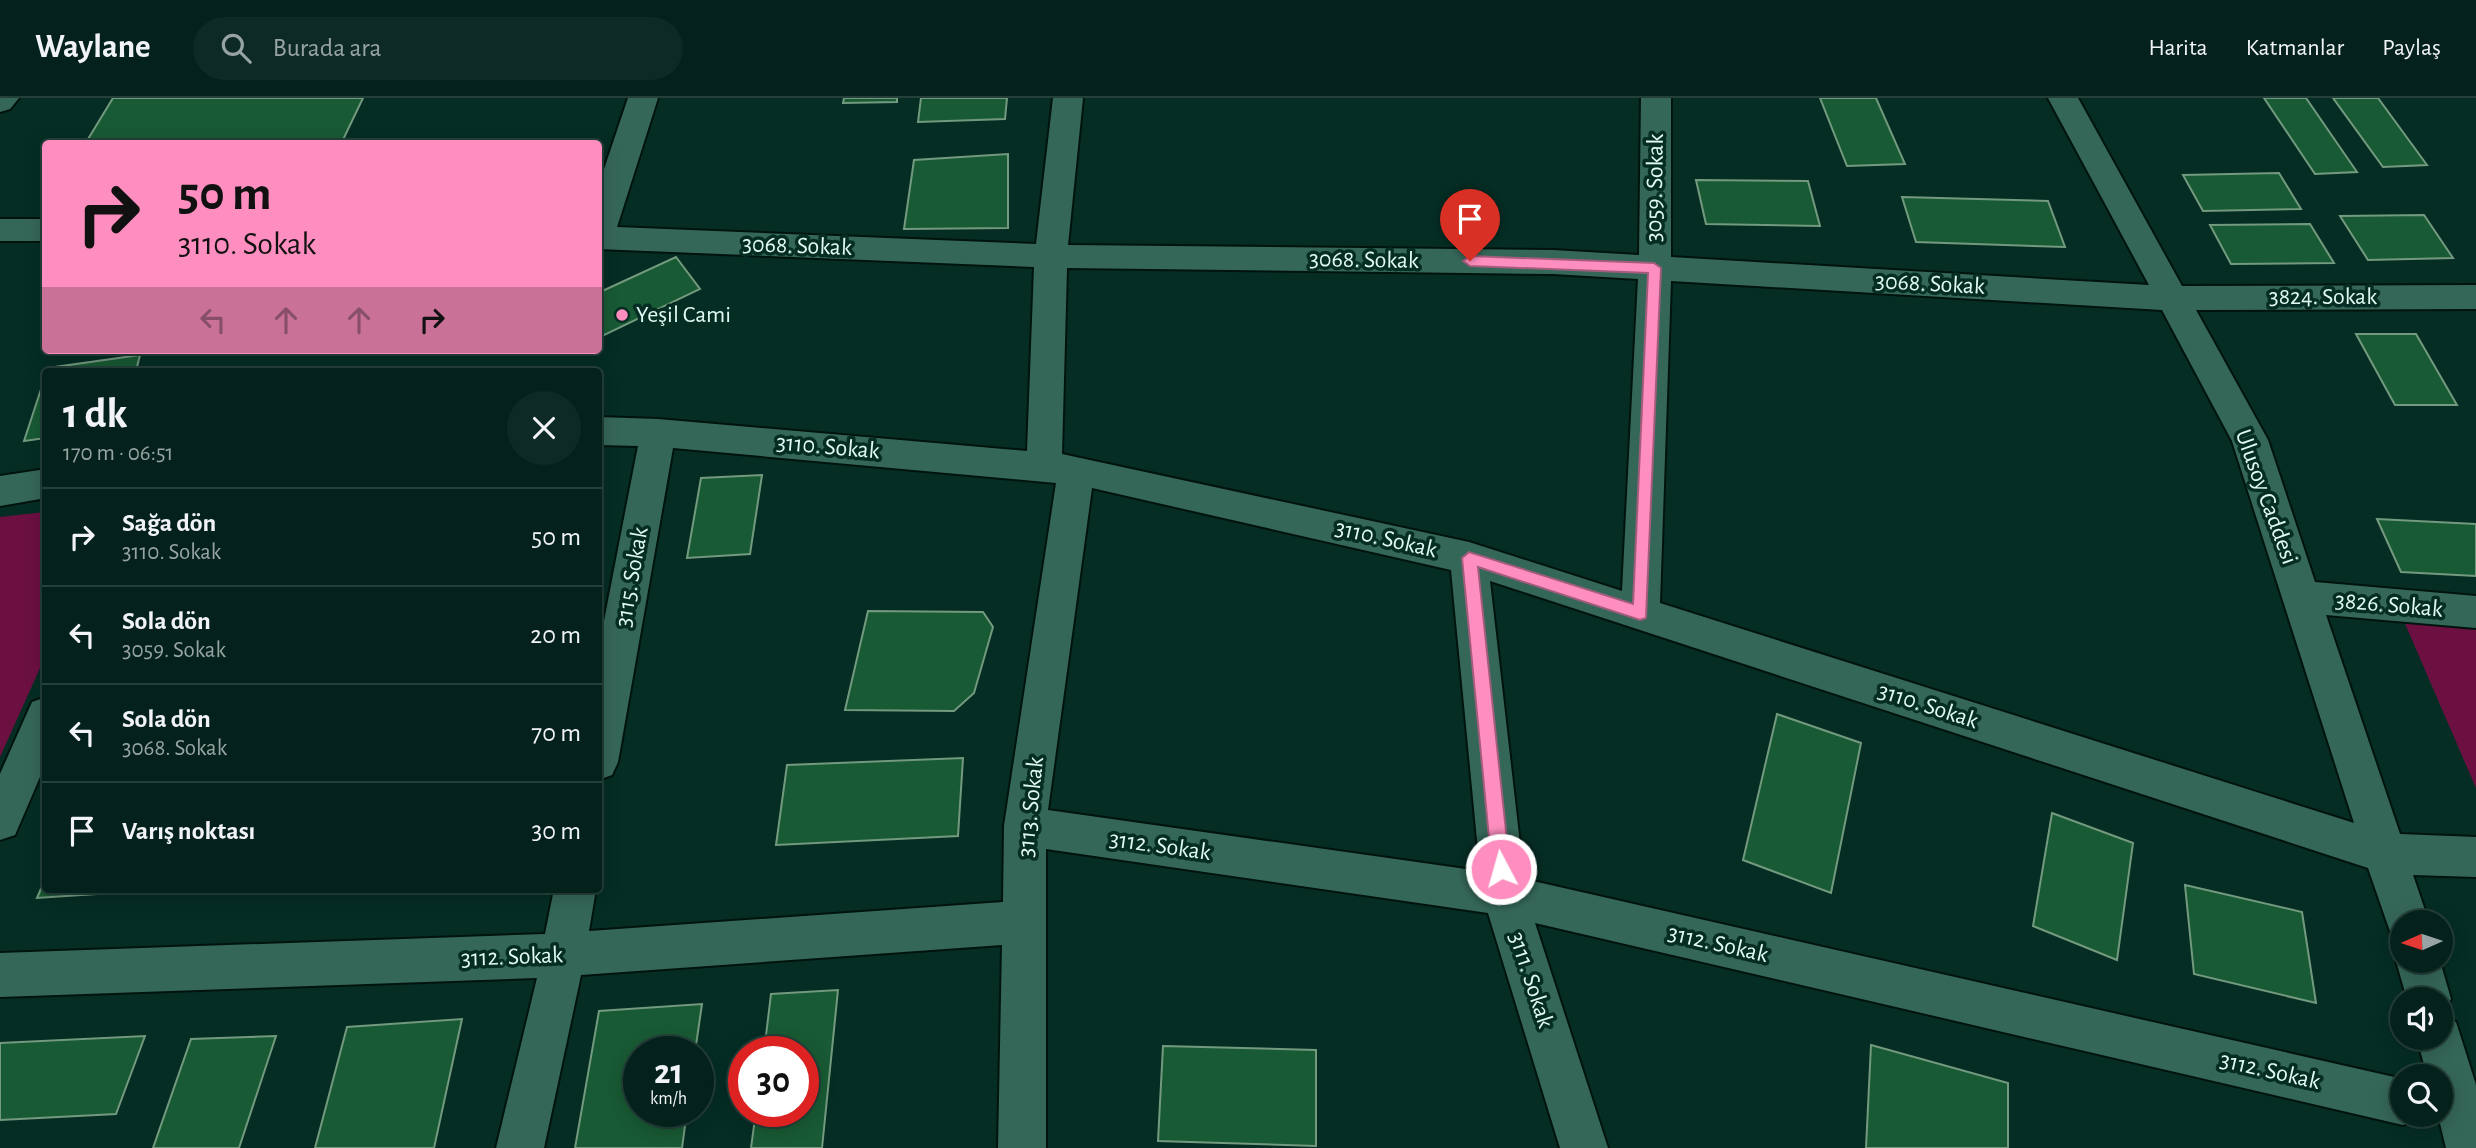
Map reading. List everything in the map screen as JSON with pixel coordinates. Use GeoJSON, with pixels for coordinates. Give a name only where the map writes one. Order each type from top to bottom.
{"type":"FeatureCollection","features":[{"type":"Feature","properties":{"kind":"street"},"geometry":{"type":"LineString","coordinates":[[0,102],[4,98]]}},
{"type":"Feature","properties":{"kind":"street"},"geometry":{"type":"LineString","coordinates":[[602,225],[643,98]]}},
{"type":"Feature","properties":{"kind":"street","name":"3113. Sokak"},"geometry":{"type":"LineString","coordinates":[[1021,1148],[1025,826],[1060,467],[1051,256],[1068,98]]}},
{"type":"Feature","properties":{"kind":"street","name":"3059. Sokak"},"geometry":{"type":"LineString","coordinates":[[1640,613],[1654,268],[1656,98]]}},
{"type":"Feature","properties":{"kind":"street","name":"Ulusoy Caddesi"},"geometry":{"type":"LineString","coordinates":[[2063,98],[2250,440],[2403,910]]}},
{"type":"Feature","properties":{"kind":"street"},"geometry":{"type":"LineString","coordinates":[[0,230],[42,230]]}},
{"type":"Feature","properties":{"kind":"street","name":"3068. Sokak"},"geometry":{"type":"LineString","coordinates":[[602,237],[1051,256],[1553,262],[2170,298]]}},
{"type":"Feature","properties":{"kind":"street","name":"3824. Sokak"},"geometry":{"type":"LineString","coordinates":[[2170,298],[2476,297]]}},
{"type":"Feature","properties":{"kind":"street","name":"3110. Sokak"},"geometry":{"type":"LineString","coordinates":[[602,431],[658,433],[1060,467],[1469,558],[2387,854],[2476,857]]}},
{"type":"Feature","properties":{"kind":"street","name":"3115. Sokak"},"geometry":{"type":"LineString","coordinates":[[602,740],[658,433]]}},
{"type":"Feature","properties":{"kind":"street"},"geometry":{"type":"LineString","coordinates":[[0,491],[42,484]]}},
{"type":"Feature","properties":{"kind":"street","name":"3111. Sokak"},"geometry":{"type":"LineString","coordinates":[[1469,558],[1503,895],[1584,1148]]}},
{"type":"Feature","properties":{"kind":"street","name":"3826. Sokak"},"geometry":{"type":"LineString","coordinates":[[2302,597],[2476,612]]}},
{"type":"Feature","properties":{"kind":"street"},"geometry":{"type":"LineString","coordinates":[[0,821],[42,724]]}},
{"type":"Feature","properties":{"kind":"street","name":"3112. Sokak"},"geometry":{"type":"LineString","coordinates":[[1025,826],[1503,895],[2390,1099]]}},
{"type":"Feature","properties":{"kind":"street"},"geometry":{"type":"LineString","coordinates":[[520,1148],[549,1031],[574,893]]}},
{"type":"Feature","properties":{"kind":"street","name":"3112. Sokak"},"geometry":{"type":"LineString","coordinates":[[0,975],[563,955],[1023,922]]}},
{"type":"Feature","properties":{"kind":"street"},"geometry":{"type":"LineString","coordinates":[[2442,1050],[2458,1125]]}},
{"type":"Feature","properties":{"kind":"shaded area"},"geometry":{"type":"Polygon","coordinates":[[[42,512],[42,664],[0,757],[0,517],[42,512]]]}},
{"type":"Feature","properties":{"kind":"shaded area"},"geometry":{"type":"Polygon","coordinates":[[[2403,619],[2476,625],[2476,788],[2403,619]]]}},
{"type":"Feature","properties":{"kind":"building"},"geometry":{"type":"Polygon","coordinates":[[[113,98],[363,98],[343,140],[87,140],[113,98]]]}},
{"type":"Feature","properties":{"kind":"building"},"geometry":{"type":"Polygon","coordinates":[[[844,98],[897,98],[897,102],[843,103],[844,98]]]}},
{"type":"Feature","properties":{"kind":"building"},"geometry":{"type":"Polygon","coordinates":[[[921,98],[1007,98],[1005,119],[918,122],[921,98]]]}},
{"type":"Feature","properties":{"kind":"building"},"geometry":{"type":"Polygon","coordinates":[[[1820,98],[1876,98],[1905,164],[1847,166],[1820,98]]]}},
{"type":"Feature","properties":{"kind":"building"},"geometry":{"type":"Polygon","coordinates":[[[2264,98],[2306,98],[2357,172],[2315,174],[2264,98]]]}},
{"type":"Feature","properties":{"kind":"building"},"geometry":{"type":"Polygon","coordinates":[[[2333,98],[2378,98],[2427,165],[2383,167],[2333,98]]]}},
{"type":"Feature","properties":{"kind":"building"},"geometry":{"type":"Polygon","coordinates":[[[1008,154],[1008,228],[904,229],[914,160],[1008,154]]]}},
{"type":"Feature","properties":{"kind":"building"},"geometry":{"type":"Polygon","coordinates":[[[2279,173],[2301,209],[2203,211],[2183,175],[2279,173]]]}},
{"type":"Feature","properties":{"kind":"building"},"geometry":{"type":"Polygon","coordinates":[[[1696,180],[1808,181],[1820,226],[1706,224],[1696,180]]]}},
{"type":"Feature","properties":{"kind":"building"},"geometry":{"type":"Polygon","coordinates":[[[1902,197],[2048,201],[2065,247],[1916,242],[1902,197]]]}},
{"type":"Feature","properties":{"kind":"building"},"geometry":{"type":"Polygon","coordinates":[[[2424,215],[2453,258],[2368,260],[2340,216],[2424,215]]]}},
{"type":"Feature","properties":{"kind":"building"},"geometry":{"type":"Polygon","coordinates":[[[2310,224],[2334,263],[2231,264],[2210,225],[2310,224]]]}},
{"type":"Feature","properties":{"kind":"building","name":"Yeşil Cami"},"geometry":{"type":"Polygon","coordinates":[[[676,257],[700,289],[602,336],[602,291],[676,257]]]}},
{"type":"Feature","properties":{"kind":"building"},"geometry":{"type":"Polygon","coordinates":[[[2356,334],[2416,334],[2457,405],[2395,405],[2356,334]]]}},
{"type":"Feature","properties":{"kind":"building"},"geometry":{"type":"Polygon","coordinates":[[[140,355],[137,368],[48,368],[140,355]]]}},
{"type":"Feature","properties":{"kind":"building"},"geometry":{"type":"Polygon","coordinates":[[[42,386],[42,439],[24,441],[42,386]]]}},
{"type":"Feature","properties":{"kind":"building"},"geometry":{"type":"Polygon","coordinates":[[[762,475],[750,554],[687,558],[701,478],[762,475]]]}},
{"type":"Feature","properties":{"kind":"building"},"geometry":{"type":"Polygon","coordinates":[[[2377,519],[2476,524],[2476,576],[2401,572],[2377,519]]]}},
{"type":"Feature","properties":{"kind":"building"},"geometry":{"type":"Polygon","coordinates":[[[868,611],[983,612],[993,627],[974,693],[954,711],[845,710],[868,611]]]}},
{"type":"Feature","properties":{"kind":"building"},"geometry":{"type":"Polygon","coordinates":[[[1777,714],[1861,743],[1831,893],[1743,860],[1777,714]]]}},
{"type":"Feature","properties":{"kind":"building"},"geometry":{"type":"Polygon","coordinates":[[[963,758],[958,836],[776,845],[787,765],[963,758]]]}},
{"type":"Feature","properties":{"kind":"building"},"geometry":{"type":"Polygon","coordinates":[[[2052,813],[2133,843],[2117,960],[2033,926],[2052,813]]]}},
{"type":"Feature","properties":{"kind":"building"},"geometry":{"type":"Polygon","coordinates":[[[2185,885],[2302,912],[2316,1003],[2194,974],[2185,885]]]}},
{"type":"Feature","properties":{"kind":"building"},"geometry":{"type":"Polygon","coordinates":[[[42,886],[42,893],[113,893],[37,898],[42,886]]]}},
{"type":"Feature","properties":{"kind":"building"},"geometry":{"type":"Polygon","coordinates":[[[838,990],[822,1148],[751,1148],[754,1127],[819,1127],[819,1036],[766,1036],[771,994],[838,990]]]}},
{"type":"Feature","properties":{"kind":"building"},"geometry":{"type":"Polygon","coordinates":[[[702,1004],[697,1036],[623,1036],[623,1127],[685,1127],[682,1148],[575,1148],[599,1011],[702,1004]]]}},
{"type":"Feature","properties":{"kind":"building"},"geometry":{"type":"Polygon","coordinates":[[[462,1019],[434,1148],[315,1148],[347,1027],[462,1019]]]}},
{"type":"Feature","properties":{"kind":"building"},"geometry":{"type":"Polygon","coordinates":[[[145,1036],[116,1114],[0,1120],[0,1043],[145,1036]]]}},
{"type":"Feature","properties":{"kind":"building"},"geometry":{"type":"Polygon","coordinates":[[[276,1036],[239,1148],[153,1148],[191,1039],[276,1036]]]}},
{"type":"Feature","properties":{"kind":"building"},"geometry":{"type":"Polygon","coordinates":[[[1871,1045],[2008,1083],[2008,1148],[1866,1148],[1871,1045]]]}},
{"type":"Feature","properties":{"kind":"building"},"geometry":{"type":"Polygon","coordinates":[[[1163,1046],[1316,1050],[1316,1146],[1158,1141],[1163,1046]]]}},
{"type":"Feature","properties":{"kind":"place","name":"Yeşil Cami"},"geometry":{"type":"Point","coordinates":[622,315]}},
{"type":"Feature","properties":{"kind":"route"},"geometry":{"type":"LineString","coordinates":[[1470,261],[1553,262],[1654,268],[1640,613],[1469,558],[1501,869]]}}]}
